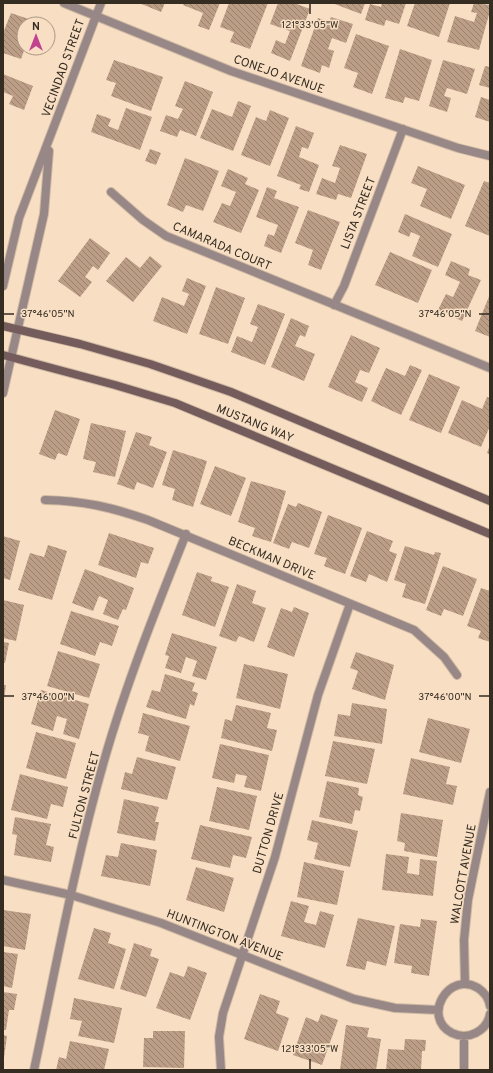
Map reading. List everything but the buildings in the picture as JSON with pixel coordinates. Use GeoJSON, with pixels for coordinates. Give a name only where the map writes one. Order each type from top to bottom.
{"type":"FeatureCollection","features":[{"type":"Feature","properties":{"kind":"street","name":"CONEJO AVENUE"},"geometry":{"type":"LineString","coordinates":[[64,3],[231,71],[458,148],[490,156]]}},
{"type":"Feature","properties":{"kind":"street","name":"VECINDAD STREET"},"geometry":{"type":"LineString","coordinates":[[3,286],[19,218],[101,3]]}},
{"type":"Feature","properties":{"kind":"street","name":"LISTA STREET"},"geometry":{"type":"LineString","coordinates":[[334,305],[344,286],[403,129]]}},
{"type":"Feature","properties":{"kind":"street","name":"VECINDAD STREET"},"geometry":{"type":"LineString","coordinates":[[3,393],[7,356],[17,329],[44,214],[49,142]]}},
{"type":"Feature","properties":{"kind":"street","name":"CAMARADA COURT"},"geometry":{"type":"LineString","coordinates":[[112,192],[143,220],[166,236],[490,368]]}},
{"type":"Feature","properties":{"kind":"street","name":"MUSTANG WAY"},"geometry":{"type":"LineString","coordinates":[[3,326],[150,364],[231,392],[490,501]]}},
{"type":"Feature","properties":{"kind":"street","name":"MUSTANG WAY"},"geometry":{"type":"LineString","coordinates":[[7,356],[175,403],[490,534]]}},
{"type":"Feature","properties":{"kind":"street","name":"BECKMAN DRIVE"},"geometry":{"type":"LineString","coordinates":[[44,500],[73,500],[108,506],[186,534],[414,630],[444,657],[456,675]]}},
{"type":"Feature","properties":{"kind":"street","name":"FULTON STREET"},"geometry":{"type":"LineString","coordinates":[[34,1070],[71,895],[104,761],[159,601],[186,534]]}},
{"type":"Feature","properties":{"kind":"street","name":"DUTTON DRIVE"},"geometry":{"type":"LineString","coordinates":[[220,1070],[219,1037],[224,1013],[275,858],[318,695],[350,604]]}},
{"type":"Feature","properties":{"kind":"street","name":"WALCOTT AVENUE"},"geometry":{"type":"LineString","coordinates":[[465,984],[464,940],[468,900],[490,792]]}},
{"type":"Feature","properties":{"kind":"street","name":"HUNTINGTON AVENUE"},"geometry":{"type":"LineString","coordinates":[[3,880],[71,895],[161,923],[361,1001],[395,1008],[438,1010]]}},
{"type":"Feature","properties":{"kind":"street"},"geometry":{"type":"LineString","coordinates":[[490,1006],[486,995],[480,989],[465,984],[450,989],[442,998],[438,1010],[439,1018],[446,1028],[456,1035],[464,1036],[480,1031],[485,1026],[490,1014]]}},
{"type":"Feature","properties":{"kind":"street"},"geometry":{"type":"LineString","coordinates":[[464,1036],[464,1070]]}}]}
